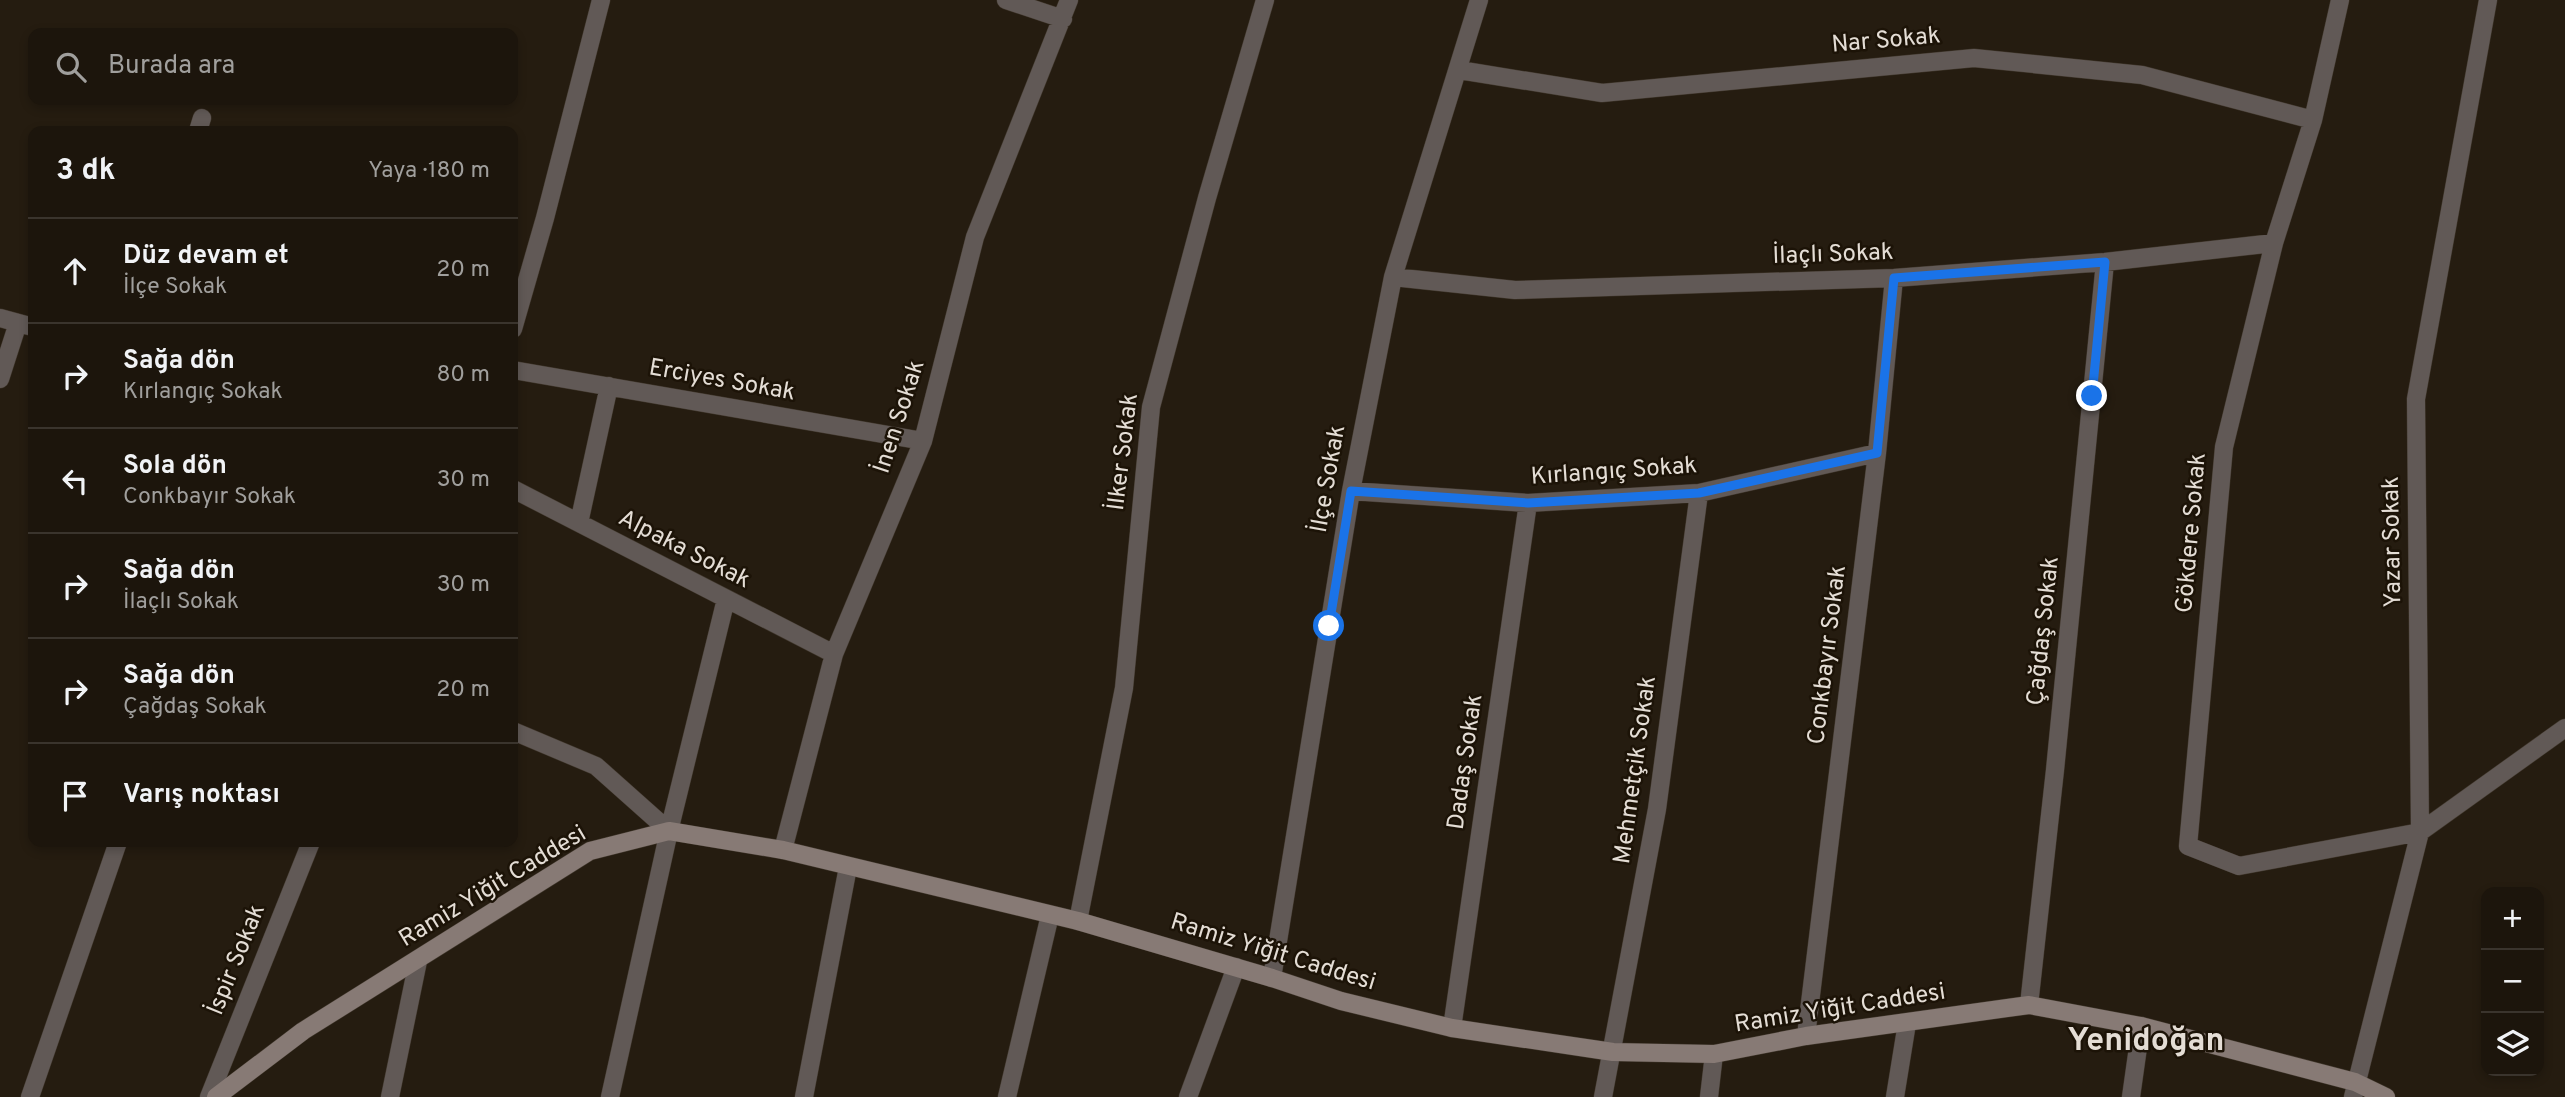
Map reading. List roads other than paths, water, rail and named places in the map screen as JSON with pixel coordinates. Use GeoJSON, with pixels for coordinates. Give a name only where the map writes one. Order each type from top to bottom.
{"type":"FeatureCollection","features":[{"type":"Feature","properties":{"kind":"main road","name":"Ramiz Yiğit Caddesi"},"geometry":{"type":"LineString","coordinates":[[216,1097],[303,1031],[590,851],[669,831],[783,850],[1078,921],[1341,1001],[1452,1028],[1613,1052],[1714,1054],[1806,1036],[2029,1005],[2141,1026],[2354,1090],[2386,1097]]}},
{"type":"Feature","properties":{"kind":"street"},"geometry":{"type":"LineString","coordinates":[[518,312],[601,0]]}},
{"type":"Feature","properties":{"kind":"street"},"geometry":{"type":"LineString","coordinates":[[1006,0],[1063,19]]}},
{"type":"Feature","properties":{"kind":"street","name":"İnen Sokak"},"geometry":{"type":"LineString","coordinates":[[783,850],[834,654],[923,441],[975,237],[1069,0]]}},
{"type":"Feature","properties":{"kind":"street","name":"İlker Sokak"},"geometry":{"type":"LineString","coordinates":[[1078,921],[1124,688],[1151,407],[1207,198],[1265,0]]}},
{"type":"Feature","properties":{"kind":"street","name":"İlçe Sokak"},"geometry":{"type":"LineString","coordinates":[[1272,978],[1351,491],[1393,277],[1479,0]]}},
{"type":"Feature","properties":{"kind":"street","name":"Gökdere Sokak"},"geometry":{"type":"LineString","coordinates":[[2340,0],[2313,120],[2274,243],[2224,447],[2188,846],[2239,866],[2420,832]]}},
{"type":"Feature","properties":{"kind":"street","name":"Yazar Sokak"},"geometry":{"type":"LineString","coordinates":[[2354,1090],[2420,832],[2416,399],[2488,0]]}},
{"type":"Feature","properties":{"kind":"street","name":"Nar Sokak"},"geometry":{"type":"LineString","coordinates":[[1459,70],[1602,93],[1974,58],[2142,75],[2313,120]]}},
{"type":"Feature","properties":{"kind":"street","name":"İlaçlı Sokak"},"geometry":{"type":"LineString","coordinates":[[1393,277],[1515,290],[1894,278],[2105,262],[2274,243]]}},
{"type":"Feature","properties":{"kind":"street","name":"Çağdaş Sokak"},"geometry":{"type":"LineString","coordinates":[[2029,1005],[2105,262]]}},
{"type":"Feature","properties":{"kind":"street","name":"Conkbayır Sokak"},"geometry":{"type":"LineString","coordinates":[[1806,1036],[1877,453],[1894,278]]}},
{"type":"Feature","properties":{"kind":"street"},"geometry":{"type":"LineString","coordinates":[[0,318],[26,325],[0,379]]}},
{"type":"Feature","properties":{"kind":"street","name":"Erciyes Sokak"},"geometry":{"type":"LineString","coordinates":[[518,371],[923,441]]}},
{"type":"Feature","properties":{"kind":"street"},"geometry":{"type":"LineString","coordinates":[[579,523],[609,386]]}},
{"type":"Feature","properties":{"kind":"street","name":"Kırlangıç Sokak"},"geometry":{"type":"LineString","coordinates":[[1351,491],[1528,503],[1699,493],[1877,453]]}},
{"type":"Feature","properties":{"kind":"street","name":"Alpaka Sokak"},"geometry":{"type":"LineString","coordinates":[[518,492],[834,654]]}},
{"type":"Feature","properties":{"kind":"street","name":"Mehmetçik Sokak"},"geometry":{"type":"LineString","coordinates":[[1603,1097],[1657,809],[1699,493]]}},
{"type":"Feature","properties":{"kind":"street","name":"Dadaş Sokak"},"geometry":{"type":"LineString","coordinates":[[1452,1028],[1528,503]]}},
{"type":"Feature","properties":{"kind":"street"},"geometry":{"type":"LineString","coordinates":[[610,1097],[669,831],[726,599]]}},
{"type":"Feature","properties":{"kind":"street"},"geometry":{"type":"LineString","coordinates":[[2420,832],[2565,728]]}},
{"type":"Feature","properties":{"kind":"street"},"geometry":{"type":"LineString","coordinates":[[518,733],[596,765],[669,831]]}},
{"type":"Feature","properties":{"kind":"street"},"geometry":{"type":"LineString","coordinates":[[30,1097],[116,847]]}},
{"type":"Feature","properties":{"kind":"street","name":"İspir Sokak"},"geometry":{"type":"LineString","coordinates":[[209,1097],[309,847]]}},
{"type":"Feature","properties":{"kind":"street"},"geometry":{"type":"LineString","coordinates":[[804,1097],[848,867]]}},
{"type":"Feature","properties":{"kind":"street"},"geometry":{"type":"LineString","coordinates":[[1007,1097],[1050,915]]}},
{"type":"Feature","properties":{"kind":"street"},"geometry":{"type":"LineString","coordinates":[[390,1097],[418,961]]}},
{"type":"Feature","properties":{"kind":"street"},"geometry":{"type":"LineString","coordinates":[[1188,1097],[1236,967]]}},
{"type":"Feature","properties":{"kind":"street"},"geometry":{"type":"LineString","coordinates":[[1895,1097],[1907,1023]]}},
{"type":"Feature","properties":{"kind":"street"},"geometry":{"type":"LineString","coordinates":[[2132,1097],[2141,1026]]}},
{"type":"Feature","properties":{"kind":"street"},"geometry":{"type":"LineString","coordinates":[[1709,1097],[1714,1054]]}},
{"type":"Feature","properties":{"kind":"district","name":"Yenidoğan"},"geometry":{"type":"Point","coordinates":[2146,1042]}}]}
